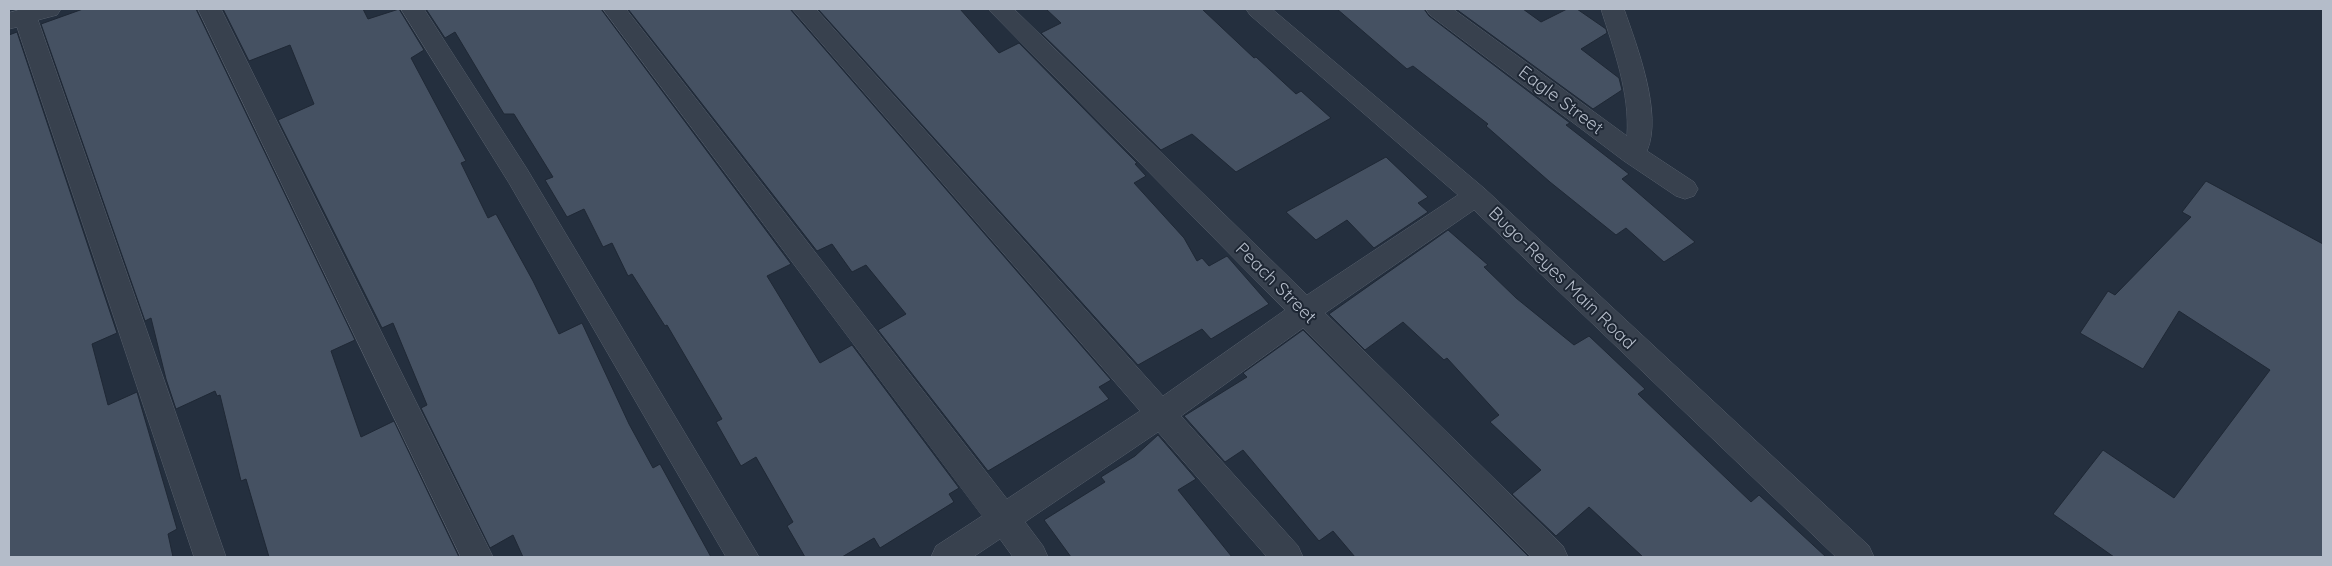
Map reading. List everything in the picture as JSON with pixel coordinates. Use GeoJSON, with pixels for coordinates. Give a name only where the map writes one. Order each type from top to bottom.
{"type":"FeatureCollection","features":[{"type":"Feature","properties":{"kind":"street"},"geometry":{"type":"LineString","coordinates":[[208,9],[478,557]]}},
{"type":"Feature","properties":{"kind":"street"},"geometry":{"type":"LineString","coordinates":[[412,9],[518,176],[743,557]]}},
{"type":"Feature","properties":{"kind":"street"},"geometry":{"type":"LineString","coordinates":[[614,9],[1032,557]]}},
{"type":"Feature","properties":{"kind":"street"},"geometry":{"type":"LineString","coordinates":[[803,9],[1287,557]]}},
{"type":"Feature","properties":{"kind":"street","name":"Peach Street"},"geometry":{"type":"LineString","coordinates":[[1000,9],[1552,557]]}},
{"type":"Feature","properties":{"kind":"street","name":"Bugo-Reyes Main Road"},"geometry":{"type":"LineString","coordinates":[[1258,9],[1476,196],[1858,557]]}},
{"type":"Feature","properties":{"kind":"street","name":"Eagle Street"},"geometry":{"type":"LineString","coordinates":[[1438,9],[1633,154],[1686,189]]}},
{"type":"Feature","properties":{"kind":"street"},"geometry":{"type":"LineString","coordinates":[[1613,9],[1633,72],[1640,125],[1639,140],[1633,154]]}},
{"type":"Feature","properties":{"kind":"street"},"geometry":{"type":"LineString","coordinates":[[28,15],[210,557]]}},
{"type":"Feature","properties":{"kind":"street"},"geometry":{"type":"LineString","coordinates":[[947,557],[1160,414],[1304,312],[1476,196]]}},
{"type":"Feature","properties":{"kind":"building"},"geometry":{"type":"Polygon","coordinates":[[[83,9],[196,9],[355,340],[331,351],[361,437],[394,421],[459,557],[269,557],[246,479],[241,481],[220,395],[217,396],[215,391],[176,409],[166,379],[151,318],[145,321],[41,24],[83,9]]]}},
{"type":"Feature","properties":{"kind":"building"},"geometry":{"type":"Polygon","coordinates":[[[223,9],[363,9],[368,19],[399,9],[424,50],[411,58],[466,161],[461,163],[488,218],[496,214],[533,281],[559,334],[582,323],[629,424],[653,468],[660,464],[711,557],[523,557],[513,535],[490,548],[421,408],[427,405],[393,323],[382,328],[278,120],[314,104],[290,45],[249,61],[223,9]]]}},
{"type":"Feature","properties":{"kind":"building"},"geometry":{"type":"Polygon","coordinates":[[[426,9],[601,9],[791,264],[767,276],[820,363],[852,345],[959,488],[949,494],[954,502],[880,548],[874,538],[842,557],[805,557],[787,526],[793,522],[756,457],[741,466],[716,422],[722,419],[667,325],[665,326],[632,274],[628,276],[612,243],[603,247],[584,209],[567,217],[545,180],[553,177],[514,114],[504,114],[455,32],[445,38],[426,9]]]}},
{"type":"Feature","properties":{"kind":"building"},"geometry":{"type":"Polygon","coordinates":[[[628,9],[790,9],[1111,380],[1099,387],[1109,399],[988,471],[878,330],[906,314],[866,265],[852,272],[832,244],[817,251],[628,9]]]}},
{"type":"Feature","properties":{"kind":"building"},"geometry":{"type":"Polygon","coordinates":[[[818,9],[960,9],[999,53],[1019,43],[1137,163],[1135,164],[1146,176],[1134,183],[1184,238],[1197,261],[1202,258],[1209,266],[1227,256],[1269,304],[1211,339],[1202,329],[1138,365],[818,9]]]}},
{"type":"Feature","properties":{"kind":"building"},"geometry":{"type":"Polygon","coordinates":[[[1046,9],[1202,9],[1296,94],[1301,91],[1331,118],[1236,172],[1192,134],[1161,150],[1041,33],[1061,23],[1046,9]]]}},
{"type":"Feature","properties":{"kind":"building"},"geometry":{"type":"Polygon","coordinates":[[[1337,9],[1424,9],[1429,16],[1570,123],[1566,125],[1629,174],[1622,179],[1695,242],[1664,262],[1626,228],[1616,235],[1550,182],[1486,126],[1488,124],[1413,66],[1407,69],[1337,9]]]}},
{"type":"Feature","properties":{"kind":"building"},"geometry":{"type":"Polygon","coordinates":[[[1456,9],[1523,9],[1541,22],[1567,9],[1577,9],[1606,29],[1607,33],[1581,49],[1619,78],[1622,90],[1593,109],[1456,9]]]}},
{"type":"Feature","properties":{"kind":"building"},"geometry":{"type":"Polygon","coordinates":[[[17,32],[117,333],[92,344],[108,405],[137,392],[177,529],[168,534],[173,557],[9,557],[9,35],[17,32]]]}},
{"type":"Feature","properties":{"kind":"building"},"geometry":{"type":"Polygon","coordinates":[[[1386,157],[1428,197],[1418,203],[1428,212],[1374,248],[1347,220],[1316,240],[1286,212],[1386,157]]]}},
{"type":"Feature","properties":{"kind":"building"},"geometry":{"type":"Polygon","coordinates":[[[2206,181],[2323,244],[2323,557],[2114,557],[2053,514],[2103,450],[2174,498],[2270,370],[2179,311],[2143,369],[2080,333],[2108,291],[2115,295],[2191,217],[2182,212],[2206,181]]]}},
{"type":"Feature","properties":{"kind":"building"},"geometry":{"type":"Polygon","coordinates":[[[1448,230],[1488,265],[1484,267],[1516,298],[1574,345],[1589,336],[1645,389],[1638,394],[1751,502],[1759,495],[1826,557],[1643,557],[1589,507],[1556,536],[1512,494],[1541,470],[1490,422],[1499,415],[1447,358],[1444,360],[1403,322],[1365,350],[1329,314],[1448,230]]]}},
{"type":"Feature","properties":{"kind":"building"},"geometry":{"type":"Polygon","coordinates":[[[1303,330],[1529,557],[1355,557],[1333,531],[1319,541],[1243,450],[1225,462],[1184,416],[1247,377],[1243,373],[1303,330]]]}},
{"type":"Feature","properties":{"kind":"building"},"geometry":{"type":"Polygon","coordinates":[[[1158,435],[1196,479],[1178,490],[1232,557],[1071,557],[1044,520],[1105,482],[1101,477],[1135,456],[1158,435]]]}}]}
